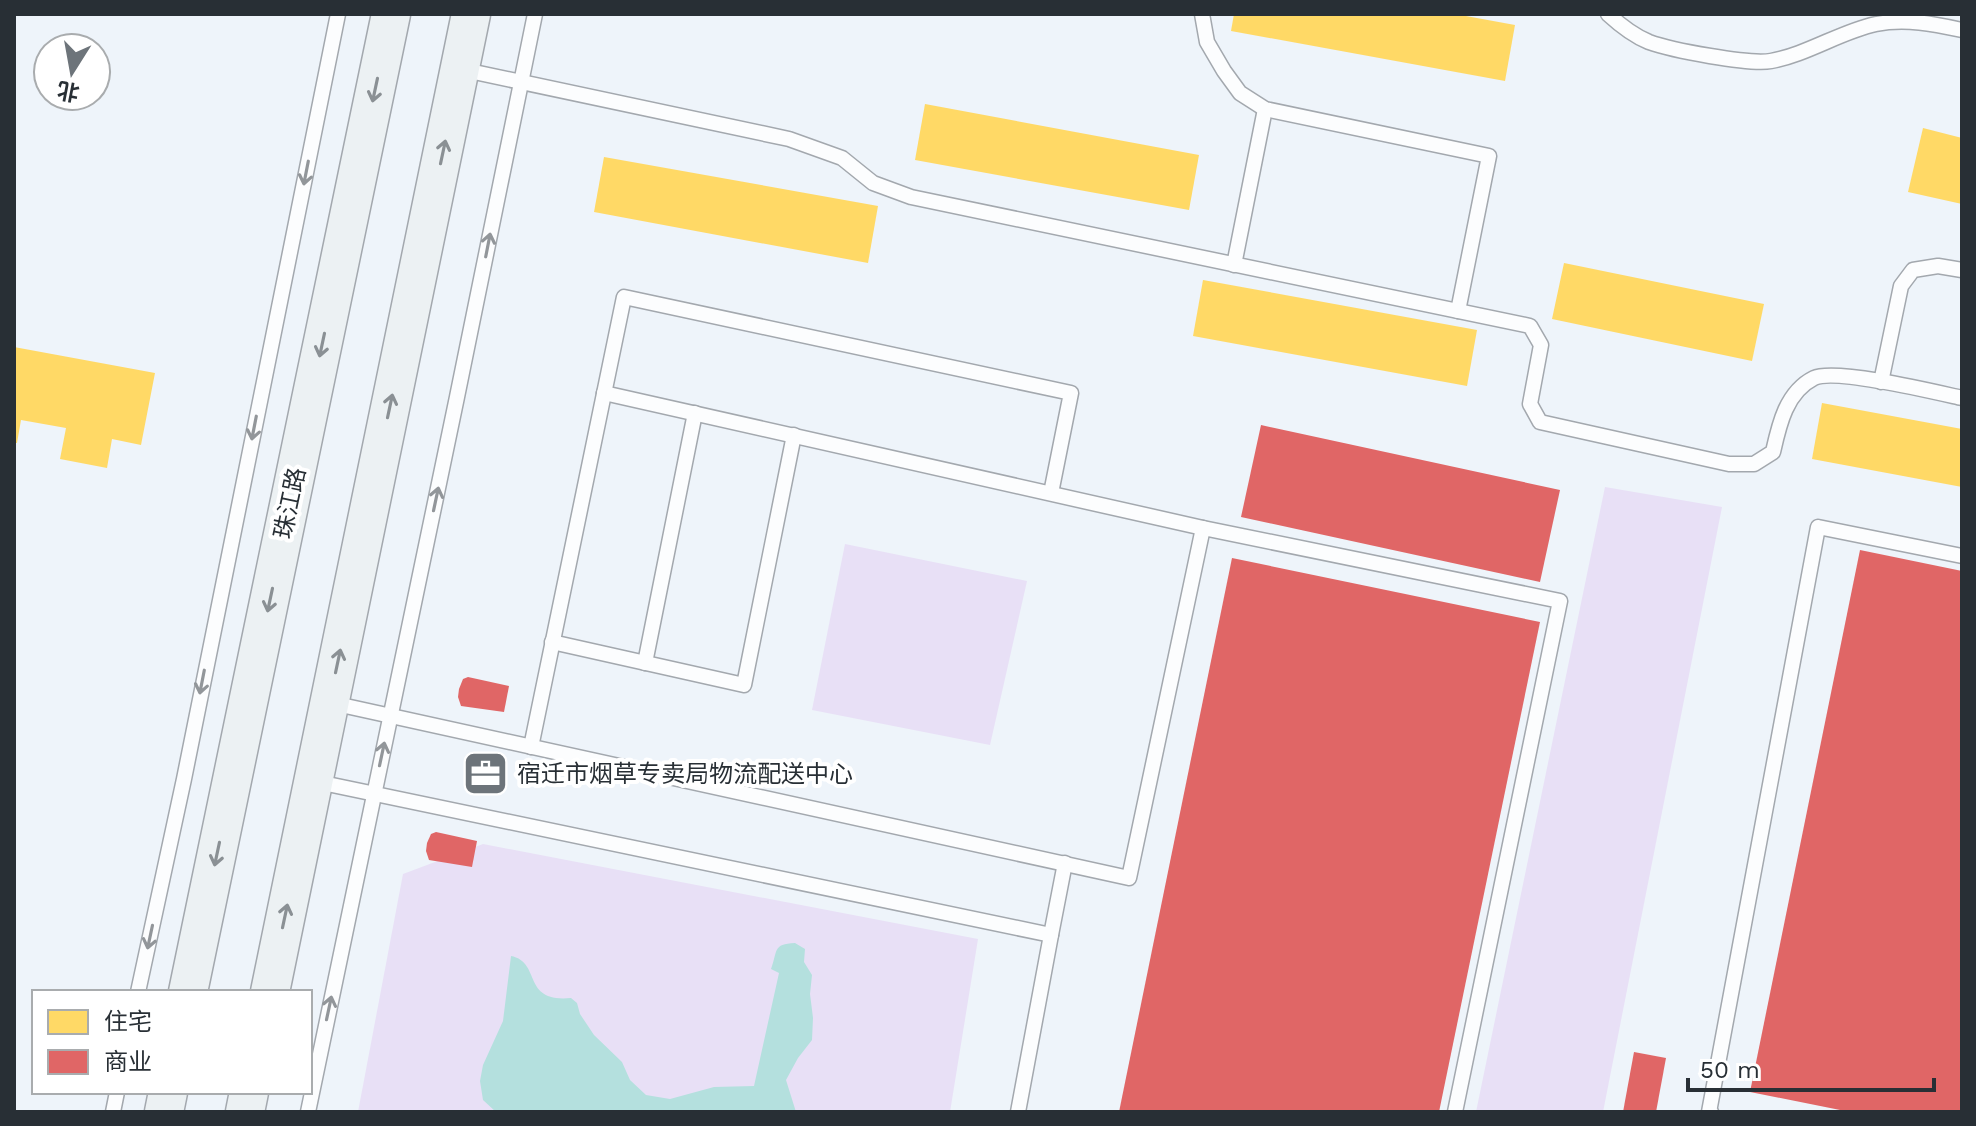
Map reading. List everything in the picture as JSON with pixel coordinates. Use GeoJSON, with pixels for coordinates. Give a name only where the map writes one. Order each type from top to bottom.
{"type":"FeatureCollection","features":[{"type":"Feature","properties":{"kind":"street","name":"珠江路"},"geometry":{"type":"LineString","coordinates":[[188,990],[391,14]]}},
{"type":"Feature","properties":{"kind":"street"},"geometry":{"type":"LineString","coordinates":[[270,990],[471,14]]}},
{"type":"Feature","properties":{"kind":"lane"},"geometry":{"type":"LineString","coordinates":[[138,990],[338,14]]}},
{"type":"Feature","properties":{"kind":"lane"},"geometry":{"type":"LineString","coordinates":[[312,1093],[535,14]]}},
{"type":"Feature","properties":{"kind":"lane"},"geometry":{"type":"LineString","coordinates":[[1202,14],[1207,42],[1224,71],[1240,93],[1265,109],[1489,156],[1458,311]]}},
{"type":"Feature","properties":{"kind":"lane"},"geometry":{"type":"LineString","coordinates":[[1608,14],[1648,41],[1669,48],[1752,63],[1772,61],[1875,24],[1901,18],[1962,30]]}},
{"type":"Feature","properties":{"kind":"lane"},"geometry":{"type":"LineString","coordinates":[[460,69],[789,139],[842,158],[873,183],[911,197],[1530,326],[1541,345],[1530,404],[1540,422],[1729,464],[1754,464],[1773,452],[1779,423],[1794,393],[1816,377],[1852,377],[1962,398]]}},
{"type":"Feature","properties":{"kind":"lane"},"geometry":{"type":"LineString","coordinates":[[1234,265],[1265,109]]}},
{"type":"Feature","properties":{"kind":"lane"},"geometry":{"type":"LineString","coordinates":[[1881,382],[1901,286],[1913,270],[1938,266],[1962,270]]}},
{"type":"Feature","properties":{"kind":"lane"},"geometry":{"type":"LineString","coordinates":[[531,747],[624,297],[1071,393],[1051,493]]}},
{"type":"Feature","properties":{"kind":"lane"},"geometry":{"type":"LineString","coordinates":[[604,393],[1203,528],[1560,601],[1455,1112]]}},
{"type":"Feature","properties":{"kind":"lane"},"geometry":{"type":"LineString","coordinates":[[645,663],[695,413]]}},
{"type":"Feature","properties":{"kind":"lane"},"geometry":{"type":"LineString","coordinates":[[552,642],[744,685],[794,435]]}},
{"type":"Feature","properties":{"kind":"lane"},"geometry":{"type":"LineString","coordinates":[[1711,1112],[1818,527],[1962,556]]}},
{"type":"Feature","properties":{"kind":"lane"},"geometry":{"type":"LineString","coordinates":[[329,703],[1129,878],[1203,528]]}},
{"type":"Feature","properties":{"kind":"lane"},"geometry":{"type":"LineString","coordinates":[[313,780],[1051,935]]}},
{"type":"Feature","properties":{"kind":"lane"},"geometry":{"type":"LineString","coordinates":[[1018,1112],[1065,863]]}},
{"type":"Feature","properties":{"kind":"shaded area"},"geometry":{"type":"Polygon","coordinates":[[[1605,487],[1722,507],[1603,1112],[1476,1112],[1605,487]]]}},
{"type":"Feature","properties":{"kind":"shaded area"},"geometry":{"type":"Polygon","coordinates":[[[845,544],[1027,581],[990,745],[812,710],[845,544]]]}},
{"type":"Feature","properties":{"kind":"shaded area"},"geometry":{"type":"Polygon","coordinates":[[[483,844],[978,939],[950,1112],[358,1112],[403,874],[483,844]]]}},
{"type":"Feature","properties":{"kind":"shaded area"},"geometry":{"type":"Polygon","coordinates":[[[795,943],[805,949],[804,962],[812,975],[810,994],[813,1018],[812,1040],[786,1080],[796,1112],[496,1112],[483,1100],[480,1081],[483,1065],[503,1021],[511,956],[526,966],[538,988],[545,994],[555,998],[571,998],[577,1003],[580,1014],[594,1035],[622,1062],[630,1080],[646,1095],[670,1099],[714,1087],[754,1086],[779,973],[771,969],[779,947],[795,943]]]}},
{"type":"Feature","properties":{"kind":"building: 住宅"},"geometry":{"type":"Polygon","coordinates":[[[1234,14],[1455,14],[1515,25],[1505,81],[1231,31],[1234,14]]]}},
{"type":"Feature","properties":{"kind":"building: 住宅"},"geometry":{"type":"Polygon","coordinates":[[[925,104],[1199,155],[1189,210],[915,160],[925,104]]]}},
{"type":"Feature","properties":{"kind":"building: 住宅"},"geometry":{"type":"Polygon","coordinates":[[[1923,128],[1962,138],[1962,204],[1908,192],[1923,128]]]}},
{"type":"Feature","properties":{"kind":"building: 住宅"},"geometry":{"type":"Polygon","coordinates":[[[604,157],[878,206],[868,263],[594,212],[604,157]]]}},
{"type":"Feature","properties":{"kind":"building: 住宅"},"geometry":{"type":"Polygon","coordinates":[[[1564,263],[1764,304],[1752,361],[1552,319],[1564,263]]]}},
{"type":"Feature","properties":{"kind":"building: 住宅"},"geometry":{"type":"Polygon","coordinates":[[[1203,280],[1477,330],[1467,386],[1193,336],[1203,280]]]}},
{"type":"Feature","properties":{"kind":"building: 住宅"},"geometry":{"type":"Polygon","coordinates":[[[14,347],[155,373],[141,445],[112,439],[107,468],[60,459],[66,428],[21,420],[17,443],[14,443],[14,347]]]}},
{"type":"Feature","properties":{"kind":"building: 住宅"},"geometry":{"type":"Polygon","coordinates":[[[1822,403],[1962,429],[1962,487],[1812,459],[1822,403]]]}},
{"type":"Feature","properties":{"kind":"building: 商业"},"geometry":{"type":"Polygon","coordinates":[[[1261,425],[1560,490],[1540,582],[1241,517],[1261,425]]]}},
{"type":"Feature","properties":{"kind":"building: 商业"},"geometry":{"type":"Polygon","coordinates":[[[1860,550],[1962,571],[1962,1112],[1850,1112],[1750,1092],[1860,550]]]}},
{"type":"Feature","properties":{"kind":"building: 商业"},"geometry":{"type":"Polygon","coordinates":[[[1232,558],[1540,622],[1439,1112],[1119,1112],[1232,558]]]}},
{"type":"Feature","properties":{"kind":"building: 商业"},"geometry":{"type":"Polygon","coordinates":[[[468,677],[509,686],[504,712],[461,706],[459,689],[463,679],[468,677]]]}},
{"type":"Feature","properties":{"kind":"building: 商业"},"geometry":{"type":"Polygon","coordinates":[[[436,832],[477,841],[472,867],[429,860],[427,843],[431,834],[436,832]]]}},
{"type":"Feature","properties":{"kind":"building: 商业"},"geometry":{"type":"Polygon","coordinates":[[[1634,1052],[1666,1058],[1656,1112],[1623,1112],[1634,1052]]]}},
{"type":"Feature","properties":{"kind":"place","name":"宿迁市烟草专卖局物流配送中心"},"geometry":{"type":"Point","coordinates":[486,774]}}]}
